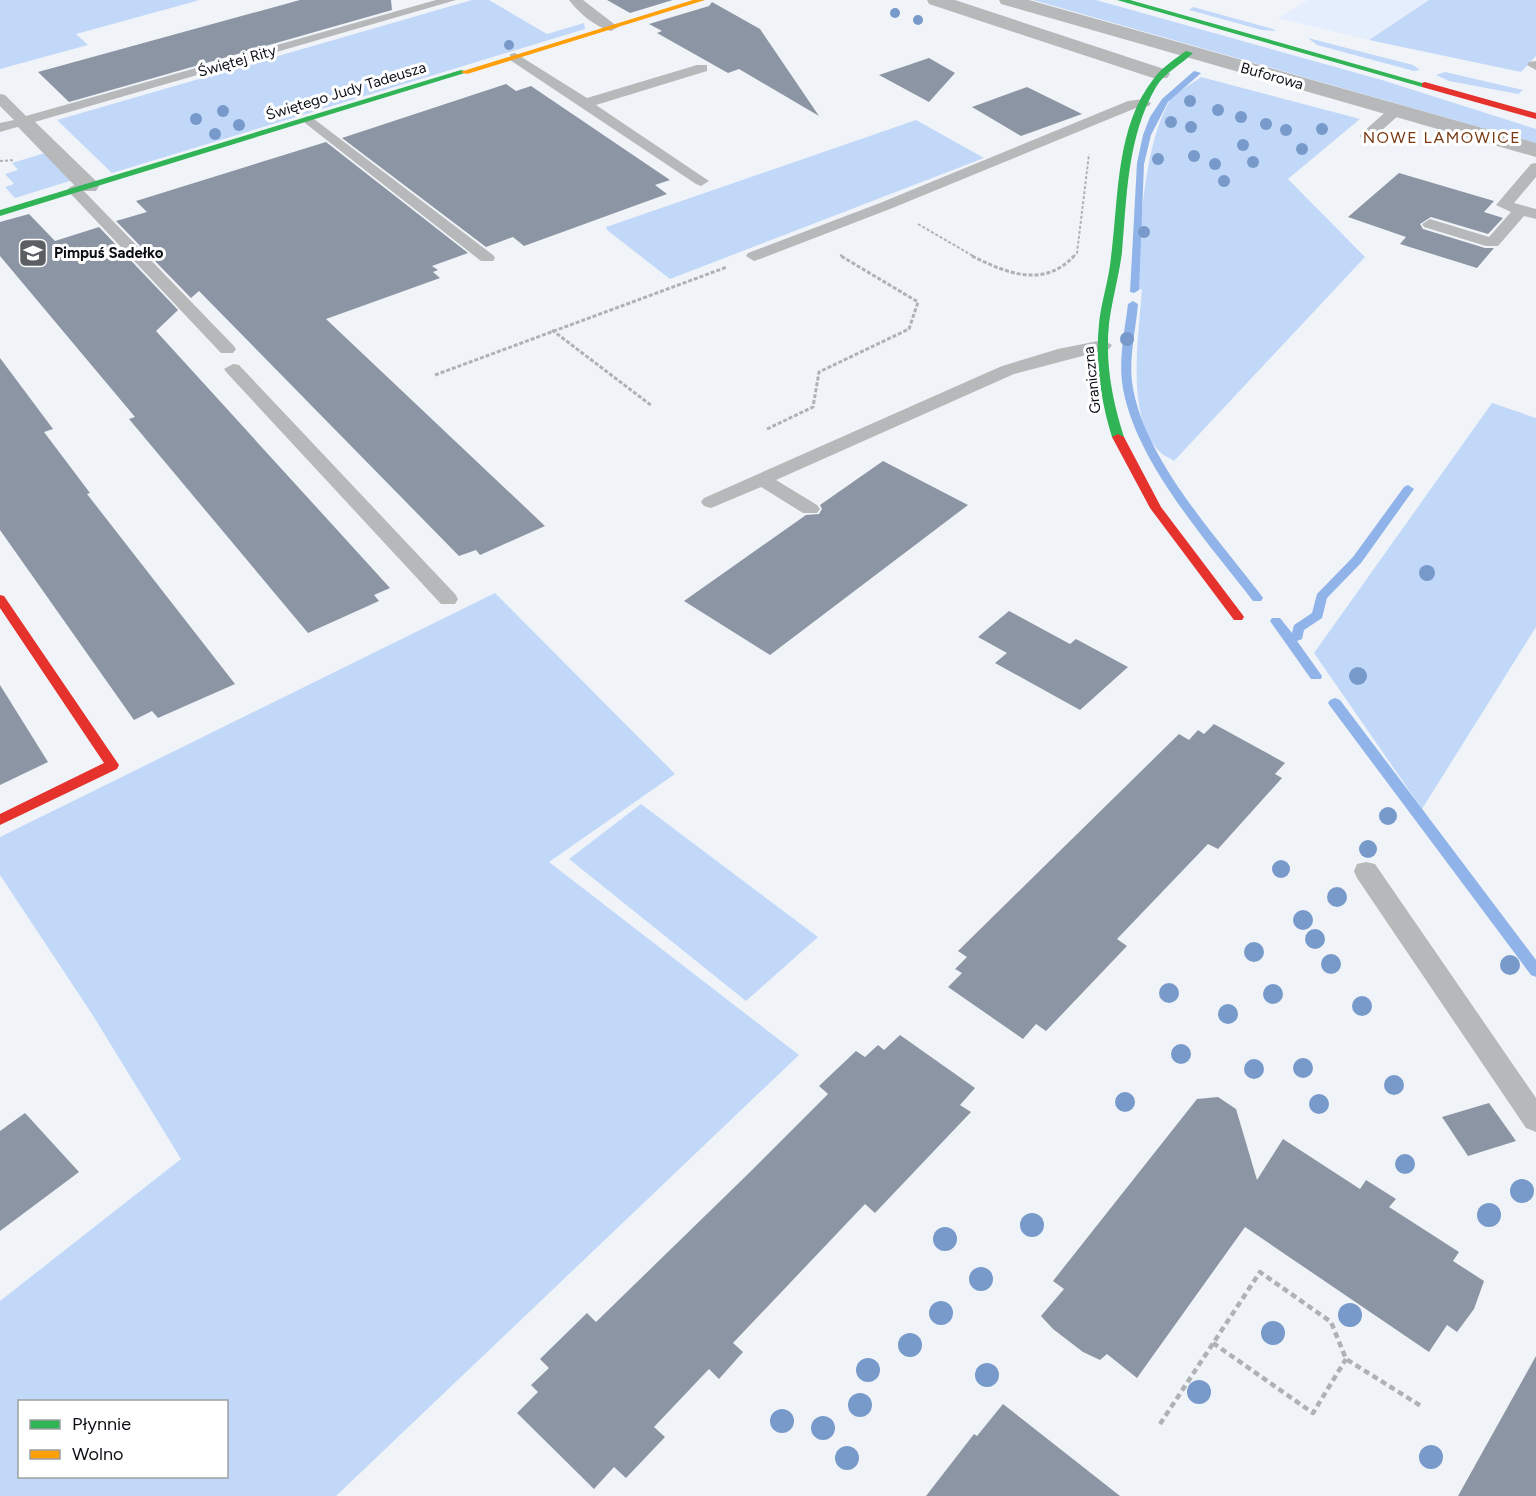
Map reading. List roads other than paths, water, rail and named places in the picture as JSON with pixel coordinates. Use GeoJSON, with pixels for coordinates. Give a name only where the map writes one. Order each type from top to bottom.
{"type":"FeatureCollection","features":[{"type":"Feature","properties":{"kind":"street","name":"Świętego Judy Tadeusza"},"geometry":{"type":"LineString","coordinates":[[0,213],[700,0]]}},
{"type":"Feature","properties":{"kind":"street"},"geometry":{"type":"LineString","coordinates":[[936,0],[1160,74]]}},
{"type":"Feature","properties":{"kind":"street","name":"Buforowa"},"geometry":{"type":"LineString","coordinates":[[1008,0],[1536,150]]}},
{"type":"Feature","properties":{"kind":"street","name":"Buforowa"},"geometry":{"type":"LineString","coordinates":[[1121,0],[1536,116]]}},
{"type":"Feature","properties":{"kind":"street","name":"Graniczna"},"geometry":{"type":"LineString","coordinates":[[1189,53],[1160,74],[1144,103],[1131,138],[1120,186],[1117,255],[1103,345],[1109,408],[1130,461],[1148,495],[1198,567],[1238,617]]}},
{"type":"Feature","properties":{"kind":"street"},"geometry":{"type":"LineString","coordinates":[[24,122],[82,188]]}},
{"type":"Feature","properties":{"kind":"street"},"geometry":{"type":"LineString","coordinates":[[0,599],[112,765],[0,820]]}},
{"type":"Feature","properties":{"kind":"lane","name":"Świętej Rity"},"geometry":{"type":"LineString","coordinates":[[0,128],[450,0]]}},
{"type":"Feature","properties":{"kind":"lane"},"geometry":{"type":"LineString","coordinates":[[575,0],[597,19],[611,27]]}},
{"type":"Feature","properties":{"kind":"lane"},"geometry":{"type":"LineString","coordinates":[[515,57],[701,181]]}},
{"type":"Feature","properties":{"kind":"lane"},"geometry":{"type":"LineString","coordinates":[[586,103],[702,68]]}},
{"type":"Feature","properties":{"kind":"lane"},"geometry":{"type":"LineString","coordinates":[[0,98],[24,122]]}},
{"type":"Feature","properties":{"kind":"lane"},"geometry":{"type":"LineString","coordinates":[[754,256],[885,206],[1133,104],[1144,103]]}},
{"type":"Feature","properties":{"kind":"lane"},"geometry":{"type":"LineString","coordinates":[[1366,136],[1395,111]]}},
{"type":"Feature","properties":{"kind":"lane"},"geometry":{"type":"LineString","coordinates":[[310,120],[487,258]]}},
{"type":"Feature","properties":{"kind":"lane"},"geometry":{"type":"LineString","coordinates":[[1528,212],[1504,205],[1536,167]]}},
{"type":"Feature","properties":{"kind":"lane"},"geometry":{"type":"LineString","coordinates":[[82,188],[226,349]]}},
{"type":"Feature","properties":{"kind":"lane"},"geometry":{"type":"LineString","coordinates":[[1430,224],[1492,243],[1528,212]]}},
{"type":"Feature","properties":{"kind":"lane"},"geometry":{"type":"LineString","coordinates":[[711,502],[1008,370],[1064,353],[1103,345]]}},
{"type":"Feature","properties":{"kind":"lane"},"geometry":{"type":"LineString","coordinates":[[233,369],[448,599]]}},
{"type":"Feature","properties":{"kind":"lane"},"geometry":{"type":"LineString","coordinates":[[761,479],[810,509]]}},
{"type":"Feature","properties":{"kind":"lane"},"geometry":{"type":"LineString","coordinates":[[1366,871],[1536,1120]]}},
{"type":"Feature","properties":{"kind":"waterway"},"geometry":{"type":"LineString","coordinates":[[1141,163],[1147,135],[1159,108],[1171,94],[1197,73]]}},
{"type":"Feature","properties":{"kind":"waterway"},"geometry":{"type":"LineString","coordinates":[[1134,290],[1141,166]]}},
{"type":"Feature","properties":{"kind":"waterway"},"geometry":{"type":"LineString","coordinates":[[1133,304],[1127,352],[1127,381],[1132,407],[1144,435],[1179,494],[1257,598]]}},
{"type":"Feature","properties":{"kind":"waterway"},"geometry":{"type":"LineString","coordinates":[[1289,639],[1298,636],[1298,628],[1318,615],[1321,597],[1357,560],[1408,489]]}},
{"type":"Feature","properties":{"kind":"waterway"},"geometry":{"type":"LineString","coordinates":[[1276,621],[1289,639]]}},
{"type":"Feature","properties":{"kind":"waterway"},"geometry":{"type":"LineString","coordinates":[[1289,639],[1316,676]]}},
{"type":"Feature","properties":{"kind":"waterway"},"geometry":{"type":"LineString","coordinates":[[1335,703],[1536,971]]}},
{"type":"Feature","properties":{"kind":"place","name":"Pimpuś Sadełko"},"geometry":{"type":"Point","coordinates":[33,253]}},
{"type":"Feature","properties":{"kind":"district","name":"NOWE LAMOWICE"},"geometry":{"type":"Point","coordinates":[1442,137]}}]}
